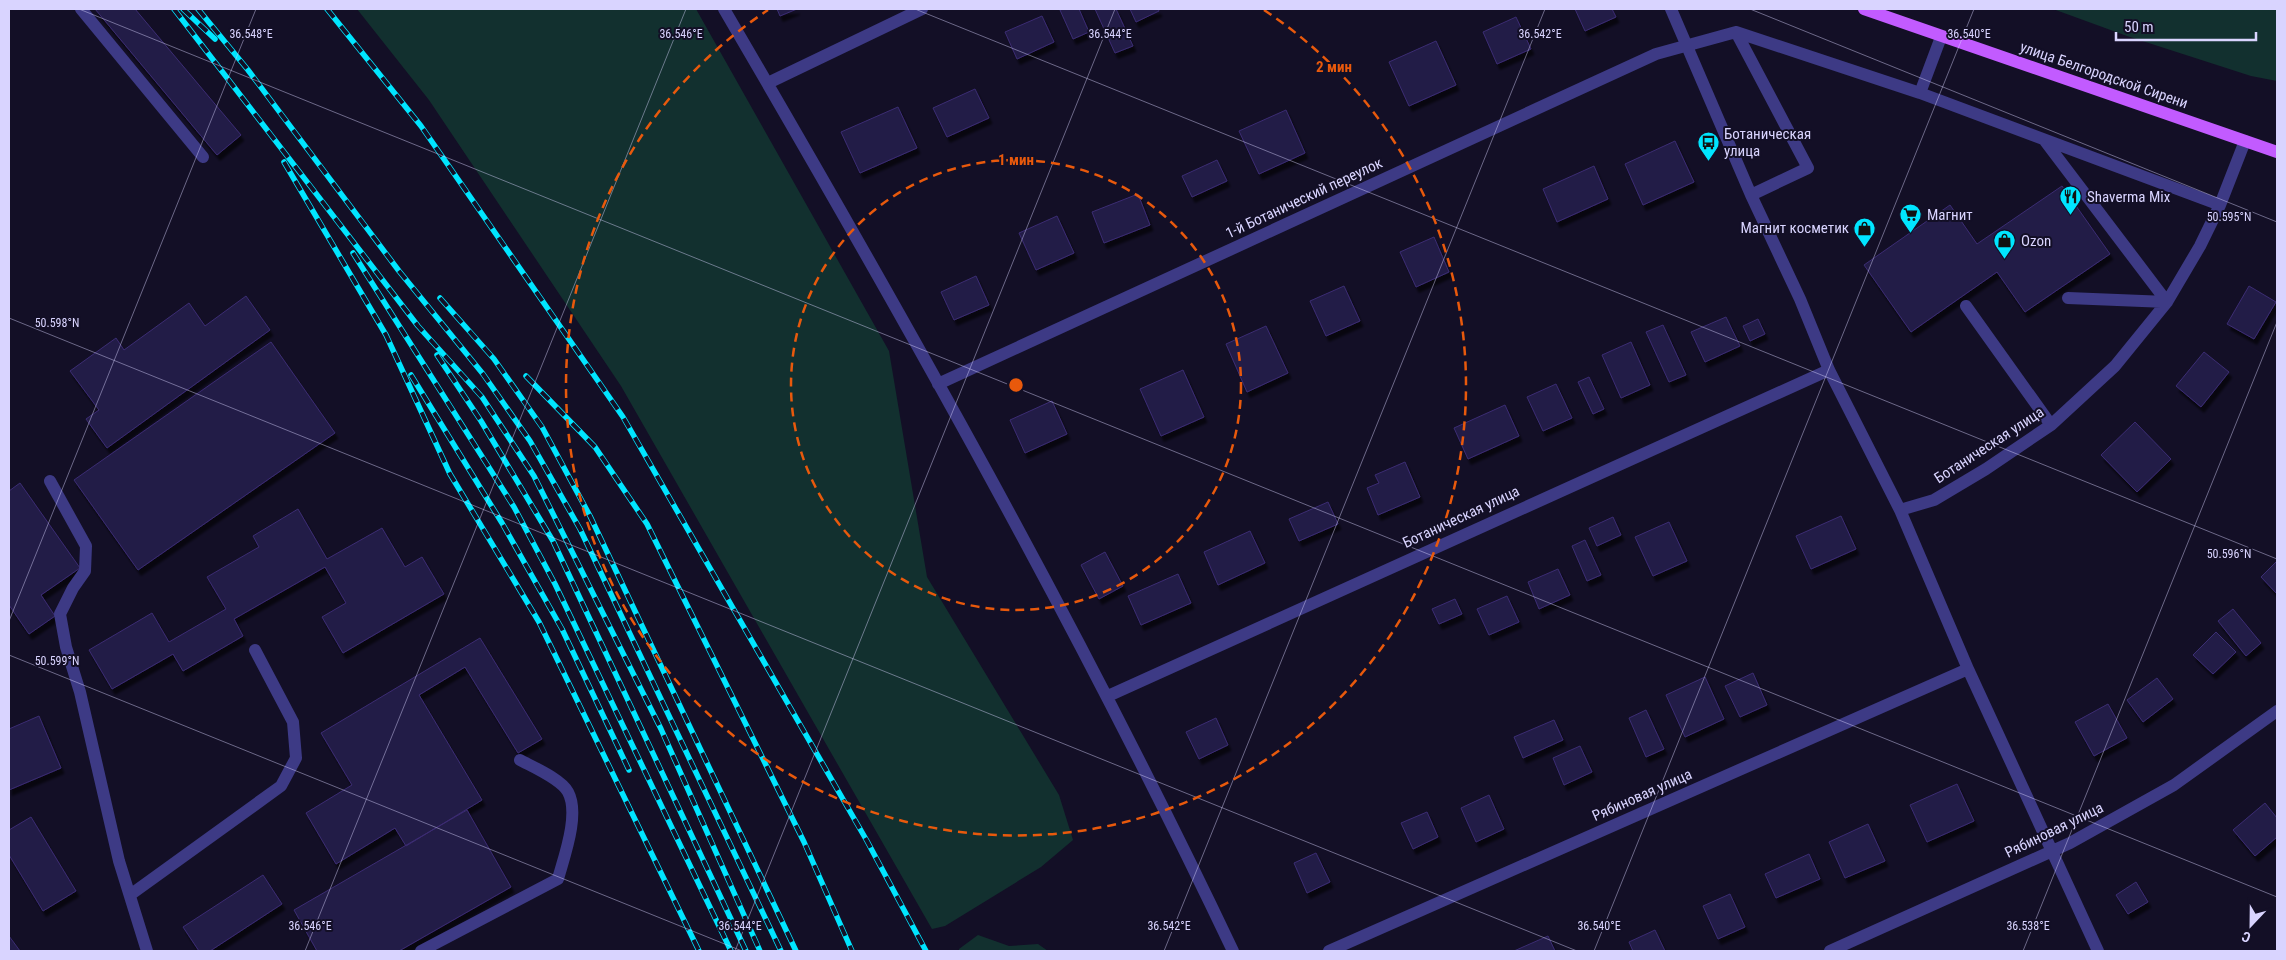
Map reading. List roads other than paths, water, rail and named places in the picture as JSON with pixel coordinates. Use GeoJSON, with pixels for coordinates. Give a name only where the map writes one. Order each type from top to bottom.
{"type":"FeatureCollection","features":[{"type":"Feature","properties":{"kind":"main road","name":"улица Белгородской Сирени"},"geometry":{"type":"LineString","coordinates":[[1864,9],[2277,152]]}},
{"type":"Feature","properties":{"kind":"street"},"geometry":{"type":"LineString","coordinates":[[81,9],[203,157]]}},
{"type":"Feature","properties":{"kind":"street"},"geometry":{"type":"LineString","coordinates":[[724,9],[768,83],[938,384],[1108,696],[1174,827],[1233,951]]}},
{"type":"Feature","properties":{"kind":"street"},"geometry":{"type":"LineString","coordinates":[[768,83],[922,9]]}},
{"type":"Feature","properties":{"kind":"street"},"geometry":{"type":"LineString","coordinates":[[1671,9],[1751,195],[1800,299],[1829,370],[1900,510],[1968,669],[2098,951]]}},
{"type":"Feature","properties":{"kind":"street"},"geometry":{"type":"LineString","coordinates":[[1736,32],[1808,168],[1751,195]]}},
{"type":"Feature","properties":{"kind":"street"},"geometry":{"type":"LineString","coordinates":[[1736,32],[1920,92],[2220,205]]}},
{"type":"Feature","properties":{"kind":"street","name":"1-й Ботанический переулок"},"geometry":{"type":"LineString","coordinates":[[938,384],[1656,54],[1736,32]]}},
{"type":"Feature","properties":{"kind":"street"},"geometry":{"type":"LineString","coordinates":[[1920,92],[1941,37]]}},
{"type":"Feature","properties":{"kind":"street"},"geometry":{"type":"LineString","coordinates":[[2045,140],[2167,302]]}},
{"type":"Feature","properties":{"kind":"street","name":"Ботаническая улица"},"geometry":{"type":"LineString","coordinates":[[1900,510],[1934,500],[1986,469],[2051,425],[2115,366],[2167,302],[2200,246],[2220,205],[2245,141]]}},
{"type":"Feature","properties":{"kind":"street"},"geometry":{"type":"LineString","coordinates":[[2068,298],[2167,302]]}},
{"type":"Feature","properties":{"kind":"street"},"geometry":{"type":"LineString","coordinates":[[1966,306],[2051,425]]}},
{"type":"Feature","properties":{"kind":"street","name":"Ботаническая улица"},"geometry":{"type":"LineString","coordinates":[[1108,696],[1829,370]]}},
{"type":"Feature","properties":{"kind":"street"},"geometry":{"type":"LineString","coordinates":[[50,481],[86,546],[85,571],[73,588],[60,614],[66,647],[80,692],[119,861],[147,951]]}},
{"type":"Feature","properties":{"kind":"street"},"geometry":{"type":"LineString","coordinates":[[130,895],[281,786],[296,758],[293,722],[255,650]]}},
{"type":"Feature","properties":{"kind":"street","name":"Рябиновая улица"},"geometry":{"type":"LineString","coordinates":[[1329,951],[1968,669]]}},
{"type":"Feature","properties":{"kind":"street","name":"Рябиновая улица"},"geometry":{"type":"LineString","coordinates":[[1830,951],[2053,851],[2174,785],[2277,711]]}},
{"type":"Feature","properties":{"kind":"street"},"geometry":{"type":"LineString","coordinates":[[421,951],[558,879],[573,820],[568,792],[555,780],[520,760]]}},
{"type":"Feature","properties":{"kind":"railway"},"geometry":{"type":"LineString","coordinates":[[174,9],[418,326],[482,397],[534,476],[661,729],[760,951]]}},
{"type":"Feature","properties":{"kind":"railway"},"geometry":{"type":"LineString","coordinates":[[183,9],[215,39]]}},
{"type":"Feature","properties":{"kind":"railway"},"geometry":{"type":"LineString","coordinates":[[198,9],[248,70],[399,271],[483,374],[530,441],[580,529],[781,951]]}},
{"type":"Feature","properties":{"kind":"railway"},"geometry":{"type":"LineString","coordinates":[[327,9],[421,126],[623,417],[867,841],[926,951]]}},
{"type":"Feature","properties":{"kind":"railway"},"geometry":{"type":"LineString","coordinates":[[284,162],[386,335],[450,474],[539,622],[699,951]]}},
{"type":"Feature","properties":{"kind":"railway"},"geometry":{"type":"LineString","coordinates":[[353,253],[514,507],[555,584],[731,951]]}},
{"type":"Feature","properties":{"kind":"railway"},"geometry":{"type":"LineString","coordinates":[[440,298],[494,359],[542,427],[590,516],[796,951]]}},
{"type":"Feature","properties":{"kind":"railway"},"geometry":{"type":"LineString","coordinates":[[437,355],[481,421],[553,541],[746,951]]}},
{"type":"Feature","properties":{"kind":"railway"},"geometry":{"type":"LineString","coordinates":[[411,375],[502,523],[562,629],[629,770]]}},
{"type":"Feature","properties":{"kind":"railway"},"geometry":{"type":"LineString","coordinates":[[526,376],[595,447],[647,524],[804,842],[852,951]]}},
{"type":"Feature","properties":{"kind":"place","name":"Ботаническая улица"},"geometry":{"type":"Point","coordinates":[1708,162]}},
{"type":"Feature","properties":{"kind":"place","name":"Shaverma Mix"},"geometry":{"type":"Point","coordinates":[2071,216]}},
{"type":"Feature","properties":{"kind":"place","name":"Магнит"},"geometry":{"type":"Point","coordinates":[1911,234]}},
{"type":"Feature","properties":{"kind":"place","name":"Магнит косметик"},"geometry":{"type":"Point","coordinates":[1865,247]}},
{"type":"Feature","properties":{"kind":"place","name":"Ozon"},"geometry":{"type":"Point","coordinates":[2005,260]}}]}
